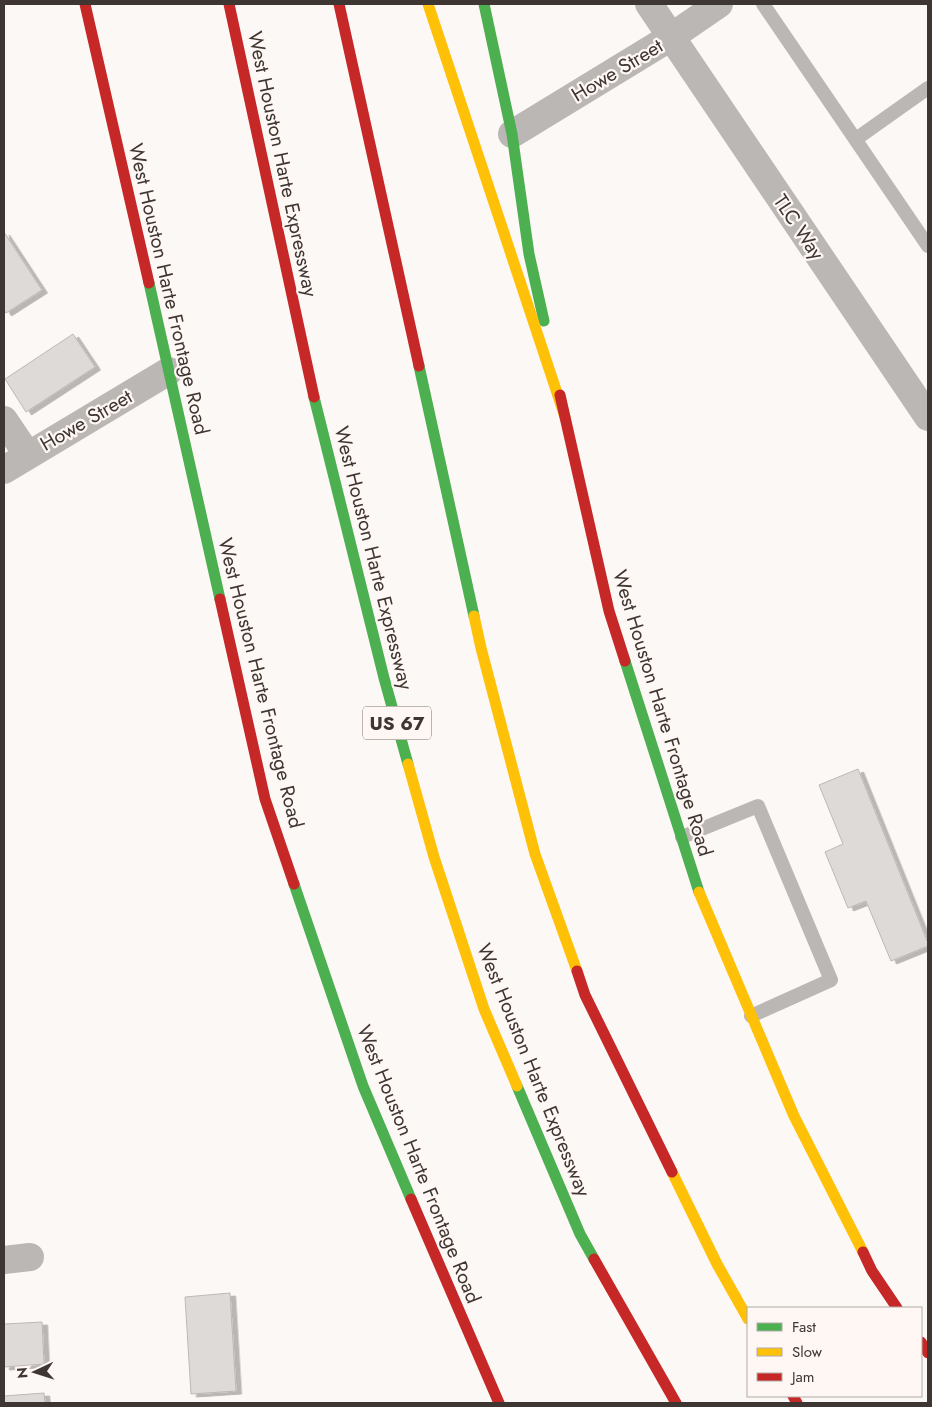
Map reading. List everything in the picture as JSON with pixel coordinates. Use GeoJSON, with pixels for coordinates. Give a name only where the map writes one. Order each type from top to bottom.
{"type":"FeatureCollection","features":[{"type":"Feature","properties":{"kind":"main road","name":"West Houston Harte Frontage Road"},"geometry":{"type":"LineString","coordinates":[[85,4],[265,800],[363,1086],[499,1403]]}},
{"type":"Feature","properties":{"kind":"main road","name":"West Houston Harte Expressway"},"geometry":{"type":"LineString","coordinates":[[229,4],[315,399],[384,678],[434,857],[484,1009],[580,1234],[676,1403]]}},
{"type":"Feature","properties":{"kind":"main road"},"geometry":{"type":"LineString","coordinates":[[339,4],[481,648],[535,854],[585,995],[716,1264],[747,1317]]}},
{"type":"Feature","properties":{"kind":"main road"},"geometry":{"type":"LineString","coordinates":[[428,4],[565,417]]}},
{"type":"Feature","properties":{"kind":"main road","name":"West Houston Harte Frontage Road"},"geometry":{"type":"LineString","coordinates":[[484,4],[512,134],[529,254],[609,610],[699,891],[798,1125],[872,1271],[896,1307]]}},
{"type":"Feature","properties":{"kind":"street","name":"TLC Way"},"geometry":{"type":"LineString","coordinates":[[649,4],[928,417]]}},
{"type":"Feature","properties":{"kind":"street","name":"Howe Street"},"geometry":{"type":"LineString","coordinates":[[512,134],[671,38],[719,4]]}},
{"type":"Feature","properties":{"kind":"street","name":"Howe Street"},"geometry":{"type":"LineString","coordinates":[[4,470],[27,454],[169,371]]}},
{"type":"Feature","properties":{"kind":"street"},"geometry":{"type":"LineString","coordinates":[[4,420],[27,454]]}},
{"type":"Feature","properties":{"kind":"street"},"geometry":{"type":"LineString","coordinates":[[4,1260],[30,1257]]}},
{"type":"Feature","properties":{"kind":"lane"},"geometry":{"type":"LineString","coordinates":[[763,4],[928,246]]}},
{"type":"Feature","properties":{"kind":"lane"},"geometry":{"type":"LineString","coordinates":[[856,139],[928,88]]}},
{"type":"Feature","properties":{"kind":"lane"},"geometry":{"type":"LineString","coordinates":[[682,837],[758,806],[831,980],[752,1016]]}},
{"type":"Feature","properties":{"kind":"building"},"geometry":{"type":"Polygon","coordinates":[[[4,232],[42,290],[6,313],[4,310],[4,232]]]}},
{"type":"Feature","properties":{"kind":"building"},"geometry":{"type":"Polygon","coordinates":[[[73,334],[95,367],[26,412],[5,379],[73,334]]]}},
{"type":"Feature","properties":{"kind":"building"},"geometry":{"type":"Polygon","coordinates":[[[858,769],[928,943],[928,946],[891,961],[866,901],[848,908],[825,852],[843,844],[819,785],[858,769]]]}},
{"type":"Feature","properties":{"kind":"building"},"geometry":{"type":"Polygon","coordinates":[[[230,1293],[236,1391],[191,1394],[185,1297],[230,1293]]]}},
{"type":"Feature","properties":{"kind":"building"},"geometry":{"type":"Polygon","coordinates":[[[42,1322],[44,1364],[4,1367],[4,1324],[42,1322]]]}},
{"type":"Feature","properties":{"kind":"building"},"geometry":{"type":"Polygon","coordinates":[[[44,1393],[45,1403],[4,1403],[4,1396],[44,1393]]]}},
{"type":"Feature","properties":{"kind":"traffic: fast"},"geometry":{"type":"LineString","coordinates":[[484,4],[512,134],[529,254],[544,321]]}},
{"type":"Feature","properties":{"kind":"traffic: fast"},"geometry":{"type":"LineString","coordinates":[[149,283],[220,599]]}},
{"type":"Feature","properties":{"kind":"traffic: fast"},"geometry":{"type":"LineString","coordinates":[[419,366],[474,616]]}},
{"type":"Feature","properties":{"kind":"traffic: fast"},"geometry":{"type":"LineString","coordinates":[[314,397],[384,678],[408,764]]}},
{"type":"Feature","properties":{"kind":"traffic: fast"},"geometry":{"type":"LineString","coordinates":[[625,661],[699,892]]}},
{"type":"Feature","properties":{"kind":"traffic: fast"},"geometry":{"type":"LineString","coordinates":[[294,884],[363,1086],[411,1199]]}},
{"type":"Feature","properties":{"kind":"traffic: fast"},"geometry":{"type":"LineString","coordinates":[[517,1086],[580,1234],[594,1259]]}},
{"type":"Feature","properties":{"kind":"traffic: slow"},"geometry":{"type":"LineString","coordinates":[[428,4],[565,417]]}},
{"type":"Feature","properties":{"kind":"traffic: slow"},"geometry":{"type":"LineString","coordinates":[[474,616],[535,854],[577,971]]}},
{"type":"Feature","properties":{"kind":"traffic: slow"},"geometry":{"type":"LineString","coordinates":[[408,764],[434,857],[484,1009],[517,1086]]}},
{"type":"Feature","properties":{"kind":"traffic: slow"},"geometry":{"type":"LineString","coordinates":[[699,892],[794,1116],[863,1252]]}},
{"type":"Feature","properties":{"kind":"traffic: slow"},"geometry":{"type":"LineString","coordinates":[[672,1172],[717,1264],[747,1317]]}},
{"type":"Feature","properties":{"kind":"traffic: jam"},"geometry":{"type":"LineString","coordinates":[[85,4],[149,283]]}},
{"type":"Feature","properties":{"kind":"traffic: jam"},"geometry":{"type":"LineString","coordinates":[[229,4],[314,397]]}},
{"type":"Feature","properties":{"kind":"traffic: jam"},"geometry":{"type":"LineString","coordinates":[[339,4],[419,366]]}},
{"type":"Feature","properties":{"kind":"traffic: jam"},"geometry":{"type":"LineString","coordinates":[[560,395],[609,611],[625,661]]}},
{"type":"Feature","properties":{"kind":"traffic: jam"},"geometry":{"type":"LineString","coordinates":[[220,599],[265,799],[294,884]]}},
{"type":"Feature","properties":{"kind":"traffic: jam"},"geometry":{"type":"LineString","coordinates":[[577,971],[585,995],[672,1172]]}},
{"type":"Feature","properties":{"kind":"traffic: jam"},"geometry":{"type":"LineString","coordinates":[[411,1199],[499,1403]]}},
{"type":"Feature","properties":{"kind":"traffic: jam"},"geometry":{"type":"LineString","coordinates":[[863,1252],[872,1271],[896,1307]]}},
{"type":"Feature","properties":{"kind":"traffic: jam"},"geometry":{"type":"LineString","coordinates":[[594,1259],[676,1403]]}},
{"type":"Feature","properties":{"kind":"traffic: jam"},"geometry":{"type":"LineString","coordinates":[[922,1344],[928,1353]]}},
{"type":"Feature","properties":{"kind":"traffic: jam"},"geometry":{"type":"LineString","coordinates":[[794,1397],[797,1403]]}}]}
